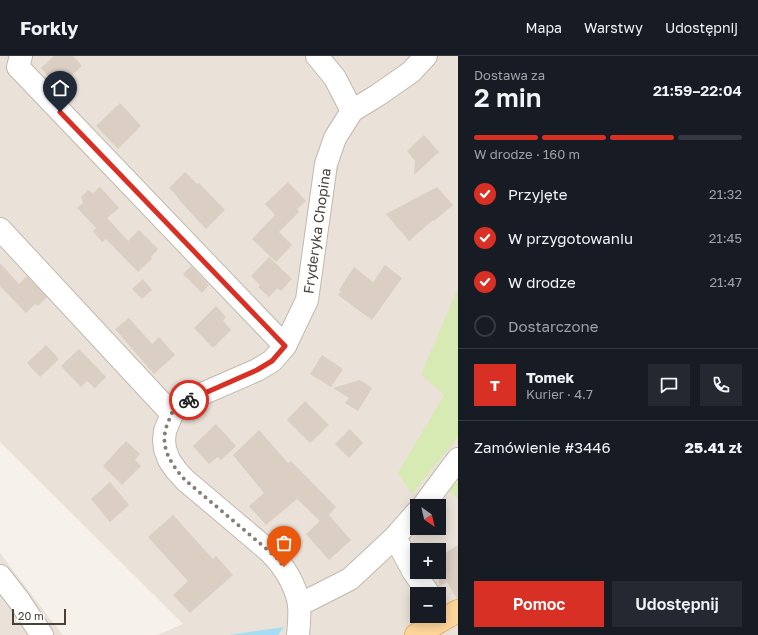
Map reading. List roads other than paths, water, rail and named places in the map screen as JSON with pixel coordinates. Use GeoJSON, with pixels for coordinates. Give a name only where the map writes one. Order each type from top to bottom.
{"type":"FeatureCollection","features":[{"type":"Feature","properties":{"kind":"main road"},"geometry":{"type":"LineString","coordinates":[[416,635],[448,612]]}},
{"type":"Feature","properties":{"kind":"street"},"geometry":{"type":"LineString","coordinates":[[317,56],[335,78],[352,111]]}},
{"type":"Feature","properties":{"kind":"street","name":"Fryderyka Chopina"},"geometry":{"type":"LineString","coordinates":[[298,635],[299,605],[295,589],[279,560],[185,480],[176,470],[169,460],[165,449],[165,431],[172,414],[188,400],[257,370],[272,361],[285,346],[307,300],[326,164],[335,138],[352,111],[411,72],[426,56]]}},
{"type":"Feature","properties":{"kind":"street"},"geometry":{"type":"LineString","coordinates":[[17,60],[285,346]]}},
{"type":"Feature","properties":{"kind":"street"},"geometry":{"type":"LineString","coordinates":[[0,229],[172,414]]}},
{"type":"Feature","properties":{"kind":"street"},"geometry":{"type":"LineString","coordinates":[[427,499],[458,459]]}},
{"type":"Feature","properties":{"kind":"street"},"geometry":{"type":"LineString","coordinates":[[299,605],[350,578],[395,537],[410,520]]}},
{"type":"Feature","properties":{"kind":"street"},"geometry":{"type":"LineString","coordinates":[[395,537],[413,571],[424,587]]}},
{"type":"Feature","properties":{"kind":"street"},"geometry":{"type":"LineString","coordinates":[[0,576],[18,599],[42,635]]}},
{"type":"Feature","properties":{"kind":"water"},"geometry":{"type":"Polygon","coordinates":[[[284,627],[278,635],[229,635],[284,627]]]}}]}
